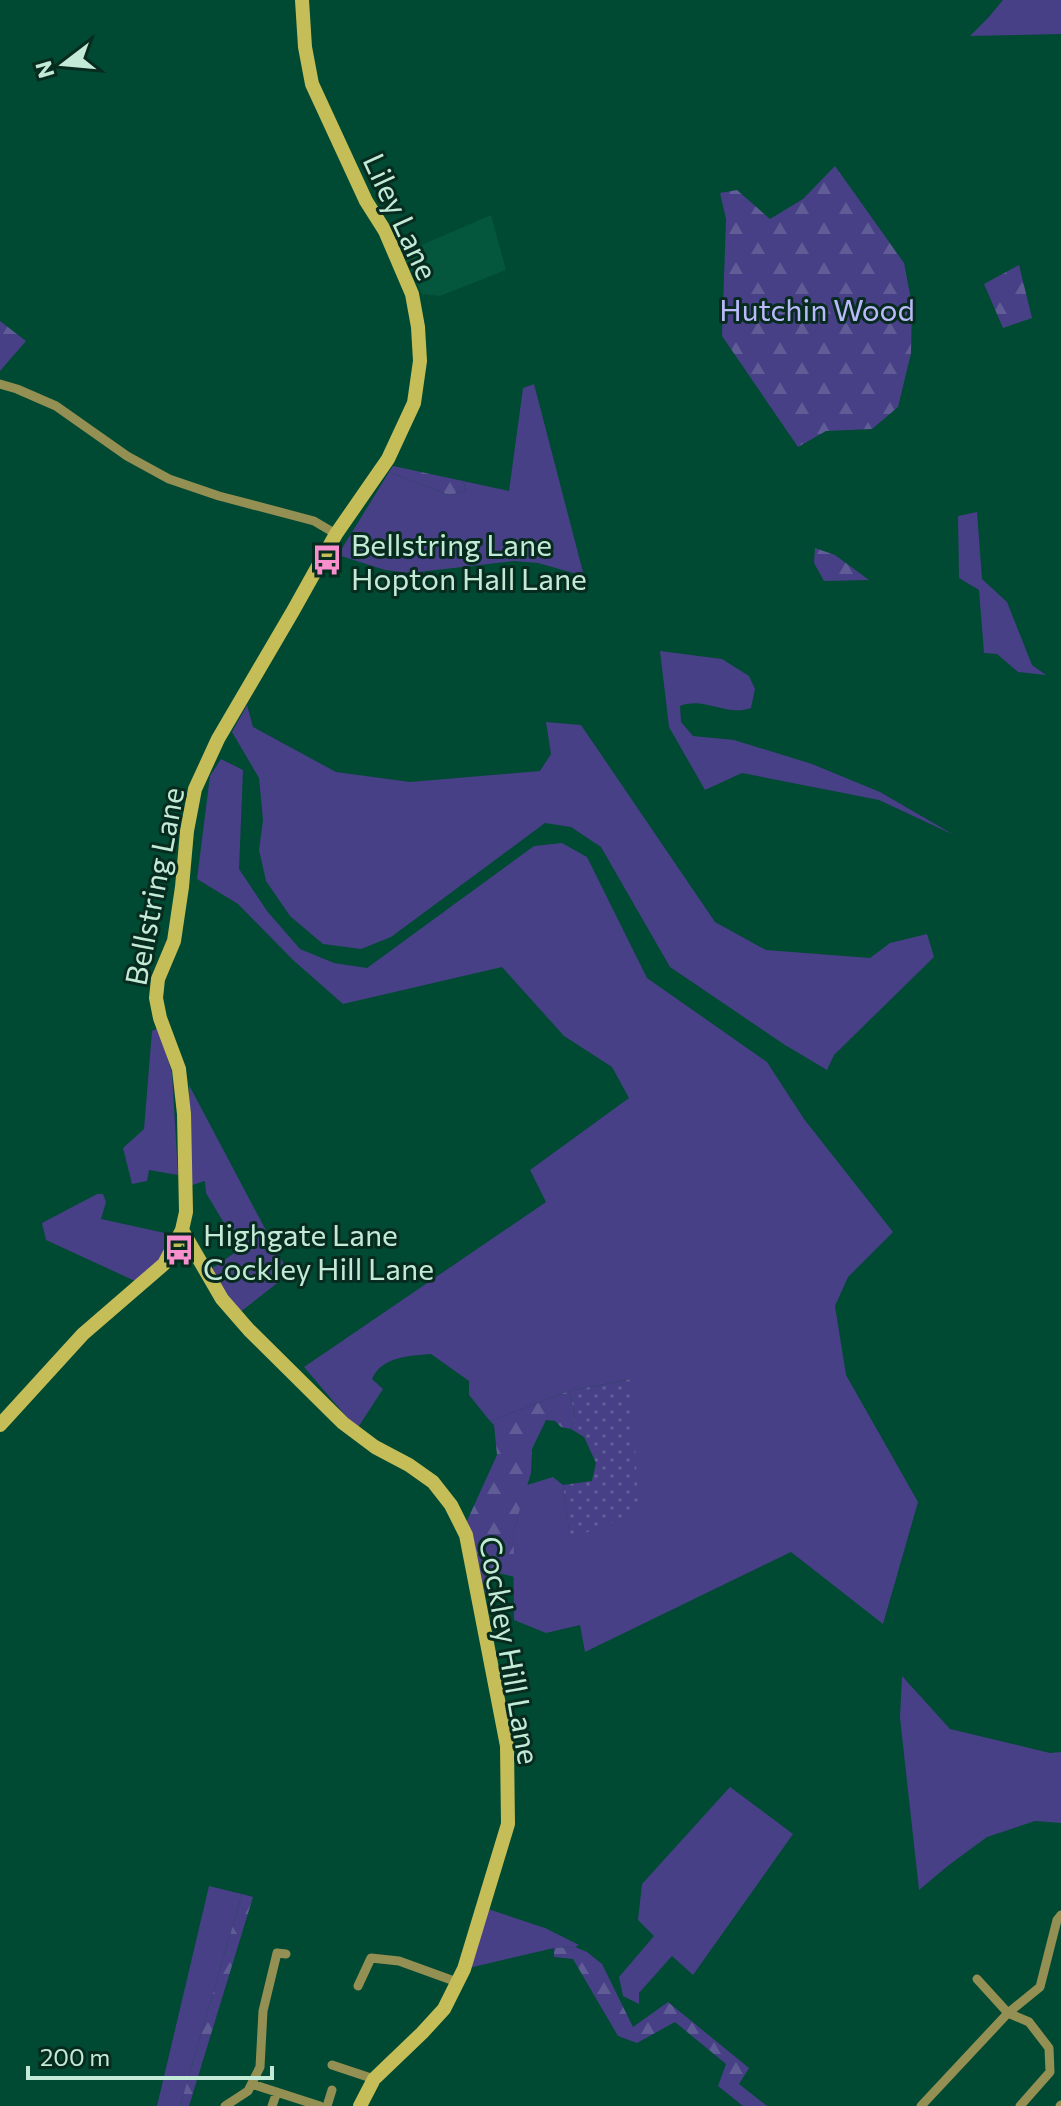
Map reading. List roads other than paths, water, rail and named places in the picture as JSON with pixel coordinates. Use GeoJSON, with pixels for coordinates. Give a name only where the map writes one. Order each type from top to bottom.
{"type":"FeatureCollection","features":[{"type":"Feature","properties":{"kind":"main road","name":"Liley Lane"},"geometry":{"type":"LineString","coordinates":[[302,0],[305,47],[312,84],[366,201],[385,231],[412,294],[420,361],[414,403],[388,459],[336,534]]}},
{"type":"Feature","properties":{"kind":"main road","name":"Bellstring Lane"},"geometry":{"type":"LineString","coordinates":[[182,1230],[186,1212],[184,1114],[179,1069],[156,998],[158,979],[174,941],[195,789],[218,739],[336,534]]}},
{"type":"Feature","properties":{"kind":"main road"},"geometry":{"type":"LineString","coordinates":[[0,1425],[83,1334],[164,1264],[182,1230]]}},
{"type":"Feature","properties":{"kind":"main road","name":"Cockley Hill Lane"},"geometry":{"type":"LineString","coordinates":[[182,1230],[222,1299],[249,1330],[343,1423],[375,1447],[433,1482],[451,1505],[466,1535],[507,1746],[508,1824],[464,1969],[444,2009],[374,2079],[360,2106]]}},
{"type":"Feature","properties":{"kind":"street"},"geometry":{"type":"LineString","coordinates":[[0,384],[56,406],[127,456],[169,479],[219,496],[314,521],[336,534]]}},
{"type":"Feature","properties":{"kind":"street"},"geometry":{"type":"LineString","coordinates":[[921,2106],[1008,2013],[1040,1987],[1057,1920],[1061,1915]]}},
{"type":"Feature","properties":{"kind":"street"},"geometry":{"type":"LineString","coordinates":[[225,2106],[248,2091],[260,2067],[263,2011],[277,1953],[286,1954]]}},
{"type":"Feature","properties":{"kind":"street"},"geometry":{"type":"LineString","coordinates":[[358,1986],[371,1958],[399,1961],[457,1982]]}},
{"type":"Feature","properties":{"kind":"street"},"geometry":{"type":"LineString","coordinates":[[977,1979],[1008,2013],[1029,2022],[1049,2048],[1050,2072],[1020,2106]]}},
{"type":"Feature","properties":{"kind":"street"},"geometry":{"type":"LineString","coordinates":[[332,2065],[374,2079]]}},
{"type":"Feature","properties":{"kind":"street"},"geometry":{"type":"LineString","coordinates":[[252,2084],[320,2106]]}},
{"type":"Feature","properties":{"kind":"street"},"geometry":{"type":"LineString","coordinates":[[327,2106],[332,2090]]}},
{"type":"Feature","properties":{"kind":"street"},"geometry":{"type":"LineString","coordinates":[[272,2106],[277,2092]]}},
{"type":"Feature","properties":{"kind":"place","name":"Bellstring Lane Hopton Hall Lane"},"geometry":{"type":"Point","coordinates":[327,560]}},
{"type":"Feature","properties":{"kind":"place","name":"Highgate Lane Cockley Hill Lane"},"geometry":{"type":"Point","coordinates":[179,1250]}},
{"type":"Feature","properties":{"kind":"park label","name":"Hutchin Wood"},"geometry":{"type":"Point","coordinates":[817,308]}}]}
